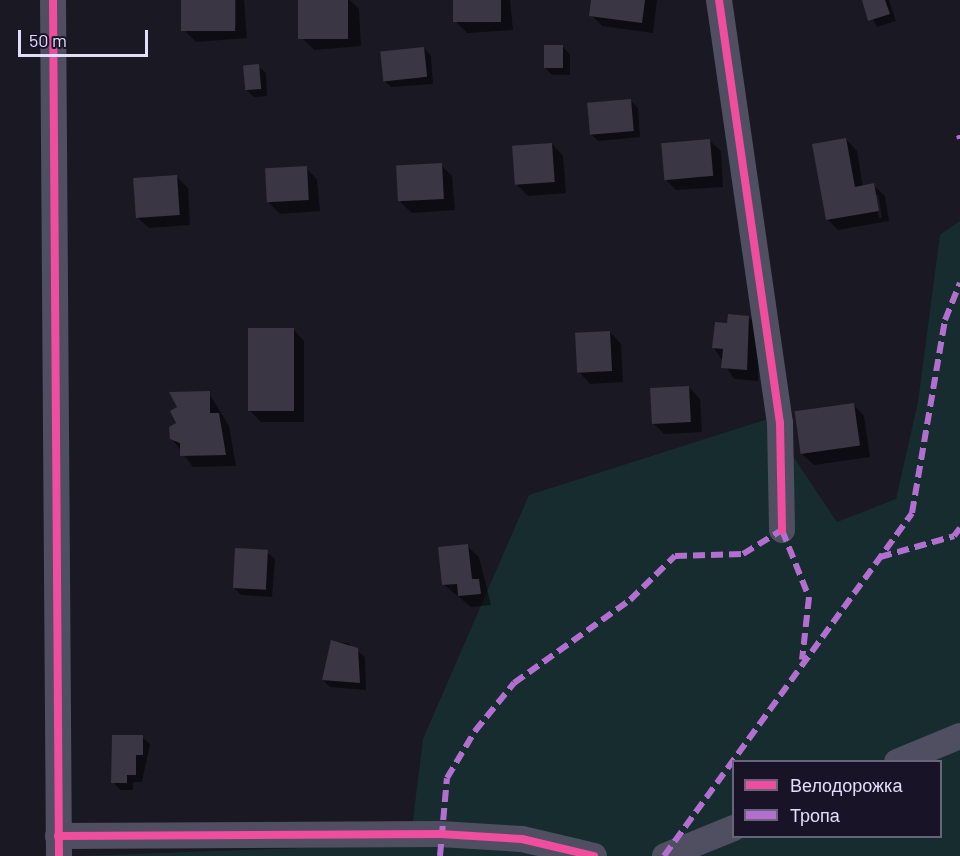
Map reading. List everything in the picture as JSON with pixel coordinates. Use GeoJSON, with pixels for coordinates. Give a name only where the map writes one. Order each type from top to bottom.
{"type":"FeatureCollection","features":[{"type":"Feature","properties":{"kind":"street"},"geometry":{"type":"LineString","coordinates":[[52,0],[58,846],[440,834],[522,839],[594,856]]}},
{"type":"Feature","properties":{"kind":"street"},"geometry":{"type":"LineString","coordinates":[[719,0],[780,423],[782,530]]}},
{"type":"Feature","properties":{"kind":"street"},"geometry":{"type":"LineString","coordinates":[[902,760],[960,736]]}},
{"type":"Feature","properties":{"kind":"street"},"geometry":{"type":"LineString","coordinates":[[665,856],[732,829]]}},
{"type":"Feature","properties":{"kind":"green space"},"geometry":{"type":"Polygon","coordinates":[[[960,221],[960,856],[80,856],[410,844],[423,739],[529,495],[768,419],[837,522],[896,499],[918,402],[940,235],[960,221]]]}},
{"type":"Feature","properties":{"kind":"building"},"geometry":{"type":"Polygon","coordinates":[[[181,0],[235,0],[235,31],[181,31],[181,0]]]}},
{"type":"Feature","properties":{"kind":"building"},"geometry":{"type":"Polygon","coordinates":[[[298,0],[348,0],[348,39],[298,39],[298,0]]]}},
{"type":"Feature","properties":{"kind":"building"},"geometry":{"type":"Polygon","coordinates":[[[453,0],[501,0],[501,22],[453,22],[453,0]]]}},
{"type":"Feature","properties":{"kind":"building"},"geometry":{"type":"Polygon","coordinates":[[[591,0],[645,0],[642,23],[589,16],[591,0]]]}},
{"type":"Feature","properties":{"kind":"building"},"geometry":{"type":"Polygon","coordinates":[[[862,0],[885,0],[890,14],[868,21],[862,0]]]}},
{"type":"Feature","properties":{"kind":"building"},"geometry":{"type":"Polygon","coordinates":[[[544,45],[563,45],[563,68],[544,68],[544,45]]]}},
{"type":"Feature","properties":{"kind":"building"},"geometry":{"type":"Polygon","coordinates":[[[424,47],[427,77],[383,81],[380,52],[424,47]]]}},
{"type":"Feature","properties":{"kind":"building"},"geometry":{"type":"Polygon","coordinates":[[[259,64],[261,89],[245,90],[243,65],[259,64]]]}},
{"type":"Feature","properties":{"kind":"building"},"geometry":{"type":"Polygon","coordinates":[[[631,99],[634,131],[590,135],[587,103],[631,99]]]}},
{"type":"Feature","properties":{"kind":"building"},"geometry":{"type":"Polygon","coordinates":[[[846,138],[855,187],[874,183],[879,211],[826,220],[812,144],[846,138]]]}},
{"type":"Feature","properties":{"kind":"building"},"geometry":{"type":"Polygon","coordinates":[[[710,139],[713,176],[664,180],[661,143],[710,139]]]}},
{"type":"Feature","properties":{"kind":"building"},"geometry":{"type":"Polygon","coordinates":[[[552,143],[555,182],[515,185],[512,146],[552,143]]]}},
{"type":"Feature","properties":{"kind":"building"},"geometry":{"type":"Polygon","coordinates":[[[442,163],[444,199],[398,201],[396,165],[442,163]]]}},
{"type":"Feature","properties":{"kind":"building"},"geometry":{"type":"Polygon","coordinates":[[[307,166],[309,200],[267,202],[265,168],[307,166]]]}},
{"type":"Feature","properties":{"kind":"building"},"geometry":{"type":"Polygon","coordinates":[[[177,175],[180,215],[136,218],[133,178],[177,175]]]}},
{"type":"Feature","properties":{"kind":"building"},"geometry":{"type":"Polygon","coordinates":[[[728,314],[749,316],[747,370],[721,368],[723,349],[712,348],[715,322],[727,323],[728,314]]]}},
{"type":"Feature","properties":{"kind":"building"},"geometry":{"type":"Polygon","coordinates":[[[248,328],[294,328],[294,411],[248,411],[248,328]]]}},
{"type":"Feature","properties":{"kind":"building"},"geometry":{"type":"Polygon","coordinates":[[[610,331],[612,371],[577,373],[575,333],[610,331]]]}},
{"type":"Feature","properties":{"kind":"building"},"geometry":{"type":"Polygon","coordinates":[[[689,386],[691,422],[652,424],[650,388],[689,386]]]}},
{"type":"Feature","properties":{"kind":"building"},"geometry":{"type":"Polygon","coordinates":[[[210,391],[210,413],[219,413],[226,455],[180,456],[180,443],[170,439],[169,427],[176,423],[170,411],[177,407],[169,392],[210,391]]]}},
{"type":"Feature","properties":{"kind":"building"},"geometry":{"type":"Polygon","coordinates":[[[854,403],[860,446],[801,454],[795,411],[854,403]]]}},
{"type":"Feature","properties":{"kind":"building"},"geometry":{"type":"Polygon","coordinates":[[[468,544],[472,579],[479,579],[481,594],[458,596],[457,584],[442,585],[438,547],[468,544]]]}},
{"type":"Feature","properties":{"kind":"building"},"geometry":{"type":"Polygon","coordinates":[[[235,548],[268,550],[266,590],[233,588],[235,548]]]}},
{"type":"Feature","properties":{"kind":"building"},"geometry":{"type":"Polygon","coordinates":[[[331,640],[358,648],[360,683],[322,680],[331,640]]]}},
{"type":"Feature","properties":{"kind":"building"},"geometry":{"type":"Polygon","coordinates":[[[112,735],[143,735],[143,755],[136,755],[136,775],[127,775],[127,783],[111,783],[112,735]]]}},
{"type":"Feature","properties":{"kind":"marked path"},"geometry":{"type":"LineString","coordinates":[[959,135],[960,139]]}},
{"type":"Feature","properties":{"kind":"marked path"},"geometry":{"type":"LineString","coordinates":[[733,760],[912,513],[945,320],[960,283]]}},
{"type":"Feature","properties":{"kind":"marked path"},"geometry":{"type":"LineString","coordinates":[[880,557],[954,536],[960,528]]}},
{"type":"Feature","properties":{"kind":"marked path"},"geometry":{"type":"LineString","coordinates":[[440,856],[447,778],[475,731],[514,683],[630,600],[675,556],[743,554],[782,530],[809,597],[802,660]]}},
{"type":"Feature","properties":{"kind":"marked path"},"geometry":{"type":"LineString","coordinates":[[664,856],[732,762]]}},
{"type":"Feature","properties":{"kind":"cycle path"},"geometry":{"type":"LineString","coordinates":[[53,0],[59,856]]}},
{"type":"Feature","properties":{"kind":"cycle path"},"geometry":{"type":"LineString","coordinates":[[719,0],[780,423],[782,530]]}},
{"type":"Feature","properties":{"kind":"cycle path"},"geometry":{"type":"LineString","coordinates":[[58,836],[440,834],[522,839],[594,856]]}}]}
